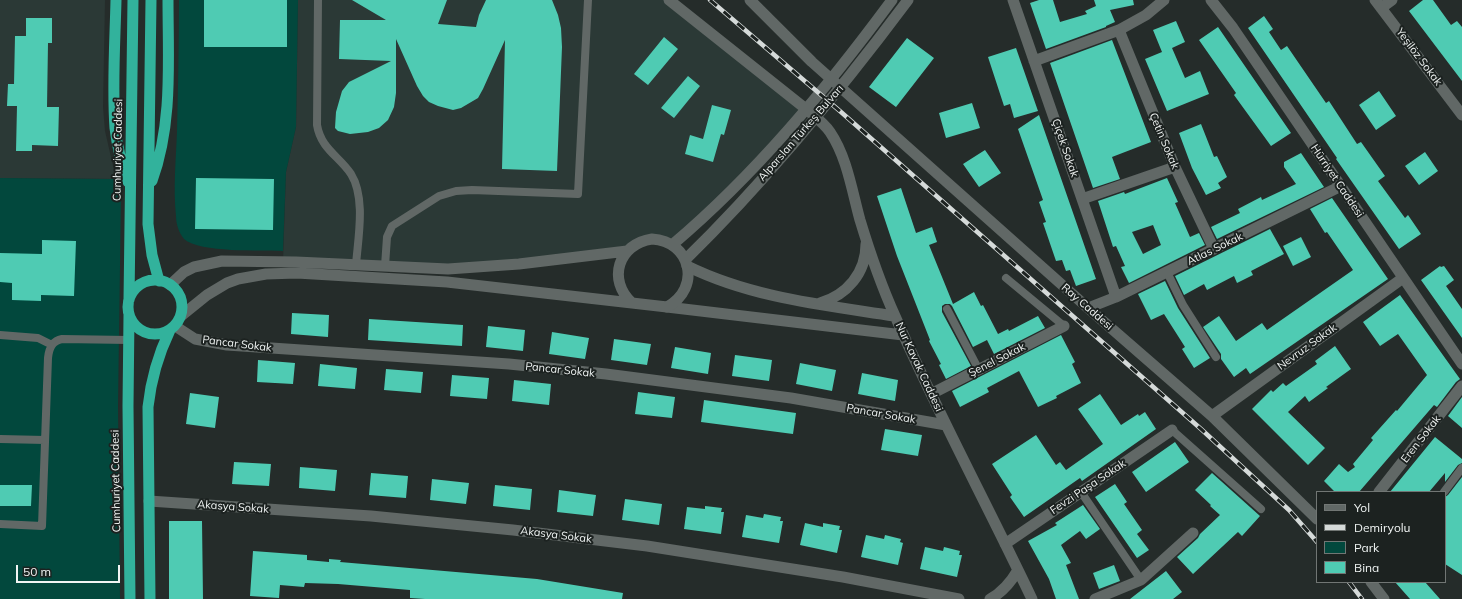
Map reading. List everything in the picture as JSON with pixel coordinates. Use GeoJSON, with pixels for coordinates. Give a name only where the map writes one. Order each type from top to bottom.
{"type":"FeatureCollection","features":[{"type":"Feature","properties":{"kind":"highway"},"geometry":{"type":"LineString","coordinates":[[116,0],[115,130],[123,168],[131,192]]}},
{"type":"Feature","properties":{"kind":"highway","name":"Cumhuriyet Caddesi"},"geometry":{"type":"LineString","coordinates":[[130,599],[128,406],[133,0]]}},
{"type":"Feature","properties":{"kind":"highway"},"geometry":{"type":"LineString","coordinates":[[151,0],[149,192],[150,241],[160,281]]}},
{"type":"Feature","properties":{"kind":"highway"},"geometry":{"type":"LineString","coordinates":[[149,192],[162,151],[166,126],[168,92],[168,0]]}},
{"type":"Feature","properties":{"kind":"highway"},"geometry":{"type":"LineString","coordinates":[[129,300],[135,290],[143,283],[154,280],[170,285],[178,293],[182,304],[181,316],[172,328],[156,364],[148,407],[150,599]]}},
{"type":"Feature","properties":{"kind":"highway"},"geometry":{"type":"LineString","coordinates":[[129,315],[138,329],[149,334],[160,334],[172,328]]}},
{"type":"Feature","properties":{"kind":"street","name":"Nur Kavak Caddesi"},"geometry":{"type":"LineString","coordinates":[[668,0],[827,127],[842,156],[865,238],[894,316],[1032,599]]}},
{"type":"Feature","properties":{"kind":"street","name":"Ray Caddesi"},"geometry":{"type":"LineString","coordinates":[[750,0],[812,62],[854,97],[1088,308],[1212,416],[1316,518]]}},
{"type":"Feature","properties":{"kind":"street","name":"Alparslan Türkeş Bulvarı"},"geometry":{"type":"LineString","coordinates":[[672,245],[732,190],[786,133],[855,51],[892,0]]}},
{"type":"Feature","properties":{"kind":"street","name":"Alparslan Türkeş Bulvarı"},"geometry":{"type":"LineString","coordinates":[[686,263],[795,142],[864,58],[908,0]]}},
{"type":"Feature","properties":{"kind":"street","name":"Çiçek Sokak"},"geometry":{"type":"LineString","coordinates":[[1013,0],[1116,297]]}},
{"type":"Feature","properties":{"kind":"street"},"geometry":{"type":"LineString","coordinates":[[1034,61],[1119,30],[1146,15],[1164,0]]}},
{"type":"Feature","properties":{"kind":"street","name":"Hürriyet Caddesi"},"geometry":{"type":"LineString","coordinates":[[1211,0],[1233,28],[1462,364]]}},
{"type":"Feature","properties":{"kind":"street"},"geometry":{"type":"LineString","coordinates":[[1378,4],[1392,0]]}},
{"type":"Feature","properties":{"kind":"street","name":"Yeşilöz Sokak"},"geometry":{"type":"LineString","coordinates":[[1378,4],[1462,115]]}},
{"type":"Feature","properties":{"kind":"street","name":"Çetin Sokak"},"geometry":{"type":"LineString","coordinates":[[1119,30],[1175,166],[1214,249]]}},
{"type":"Feature","properties":{"kind":"street"},"geometry":{"type":"LineString","coordinates":[[1082,199],[1175,166]]}},
{"type":"Feature","properties":{"kind":"street","name":"Atlas Sokak"},"geometry":{"type":"LineString","coordinates":[[1088,308],[1116,297],[1341,186]]}},
{"type":"Feature","properties":{"kind":"street"},"geometry":{"type":"LineString","coordinates":[[816,304],[829,300],[850,286],[858,275],[863,263],[866,250],[865,238]]}},
{"type":"Feature","properties":{"kind":"street"},"geometry":{"type":"LineString","coordinates":[[632,303],[620,287],[618,274],[620,262],[632,246],[645,240],[659,240],[672,245],[677,249],[686,263],[688,278],[684,290],[677,300],[667,307]]}},
{"type":"Feature","properties":{"kind":"street"},"geometry":{"type":"LineString","coordinates":[[170,285],[184,272],[194,267],[222,261],[266,261],[456,269],[519,264],[627,251]]}},
{"type":"Feature","properties":{"kind":"street"},"geometry":{"type":"LineString","coordinates":[[686,263],[708,276],[757,292],[816,304],[894,316]]}},
{"type":"Feature","properties":{"kind":"street"},"geometry":{"type":"LineString","coordinates":[[181,316],[207,295],[238,279],[266,274],[297,273],[447,282],[903,335]]}},
{"type":"Feature","properties":{"kind":"street","name":"Nevruz Sokak"},"geometry":{"type":"LineString","coordinates":[[1212,416],[1403,278]]}},
{"type":"Feature","properties":{"kind":"street","name":"Şenel Sokak"},"geometry":{"type":"LineString","coordinates":[[931,394],[1064,326]]}},
{"type":"Feature","properties":{"kind":"street","name":"Pancar Sokak"},"geometry":{"type":"LineString","coordinates":[[172,328],[195,338],[227,345],[509,364],[606,374],[791,398],[946,425]]}},
{"type":"Feature","properties":{"kind":"street","name":"Eren Sokak"},"geometry":{"type":"LineString","coordinates":[[1380,491],[1462,386]]}},
{"type":"Feature","properties":{"kind":"street","name":"Fevzi Paşa Sokak"},"geometry":{"type":"LineString","coordinates":[[1005,544],[1172,430]]}},
{"type":"Feature","properties":{"kind":"street","name":"Akasya Sokak"},"geometry":{"type":"LineString","coordinates":[[149,501],[372,516],[513,530],[639,545],[835,576],[959,599]]}},
{"type":"Feature","properties":{"kind":"street"},"geometry":{"type":"LineString","coordinates":[[1095,599],[1142,580],[1193,533]]}},
{"type":"Feature","properties":{"kind":"street"},"geometry":{"type":"LineString","coordinates":[[990,599],[1002,592],[1018,570]]}},
{"type":"Feature","properties":{"kind":"street"},"geometry":{"type":"LineString","coordinates":[[1371,583],[1384,599]]}},
{"type":"Feature","properties":{"kind":"lane"},"geometry":{"type":"LineString","coordinates":[[318,0],[317,125],[321,139],[332,154],[350,173],[356,187],[359,198],[359,229],[356,265]]}},
{"type":"Feature","properties":{"kind":"lane"},"geometry":{"type":"LineString","coordinates":[[385,266],[388,237],[392,226],[439,196],[456,191],[472,190],[578,194],[588,0]]}},
{"type":"Feature","properties":{"kind":"lane"},"geometry":{"type":"LineString","coordinates":[[1167,272],[1183,305],[1216,357]]}},
{"type":"Feature","properties":{"kind":"lane"},"geometry":{"type":"LineString","coordinates":[[1006,278],[1064,326]]}},
{"type":"Feature","properties":{"kind":"lane"},"geometry":{"type":"LineString","coordinates":[[947,309],[978,370]]}},
{"type":"Feature","properties":{"kind":"lane"},"geometry":{"type":"LineString","coordinates":[[0,335],[38,338],[52,345]]}},
{"type":"Feature","properties":{"kind":"lane"},"geometry":{"type":"LineString","coordinates":[[0,524],[42,526],[49,349],[55,341],[62,339],[129,340]]}},
{"type":"Feature","properties":{"kind":"lane"},"geometry":{"type":"LineString","coordinates":[[1172,430],[1261,509]]}},
{"type":"Feature","properties":{"kind":"lane"},"geometry":{"type":"LineString","coordinates":[[0,439],[45,440]]}},
{"type":"Feature","properties":{"kind":"lane"},"geometry":{"type":"LineString","coordinates":[[1445,491],[1462,468]]}},
{"type":"Feature","properties":{"kind":"lane"},"geometry":{"type":"LineString","coordinates":[[1081,492],[1142,580]]}},
{"type":"Feature","properties":{"kind":"shaded area"},"geometry":{"type":"Polygon","coordinates":[[[0,0],[105,0],[103,107],[105,131],[116,179],[0,178],[0,0]]]}},
{"type":"Feature","properties":{"kind":"shaded area"},"geometry":{"type":"Polygon","coordinates":[[[298,0],[669,0],[806,109],[672,245],[665,241],[448,269],[283,262],[286,172],[296,127],[298,0]]]}},
{"type":"Feature","properties":{"kind":"green space"},"geometry":{"type":"Polygon","coordinates":[[[179,0],[298,0],[296,127],[286,172],[283,251],[231,250],[203,247],[184,239],[179,231],[176,219],[175,184],[179,0]]]}},
{"type":"Feature","properties":{"kind":"green space"},"geometry":{"type":"Polygon","coordinates":[[[0,178],[116,179],[121,195],[118,406],[120,599],[0,599],[0,178]]]}},
{"type":"Feature","properties":{"kind":"building"},"geometry":{"type":"Polygon","coordinates":[[[204,0],[287,0],[287,47],[204,47],[204,0]]]}},
{"type":"Feature","properties":{"kind":"building"},"geometry":{"type":"Polygon","coordinates":[[[352,0],[447,0],[438,24],[476,27],[479,15],[486,0],[552,0],[561,28],[562,47],[557,171],[502,169],[505,40],[478,98],[461,108],[453,110],[429,102],[423,96],[396,39],[396,93],[394,107],[388,120],[379,128],[368,132],[350,134],[338,131],[335,128],[336,112],[342,91],[349,82],[391,61],[339,59],[340,20],[386,20],[352,0]]]}},
{"type":"Feature","properties":{"kind":"building"},"geometry":{"type":"Polygon","coordinates":[[[1039,0],[1053,0],[1060,22],[1087,14],[1085,11],[1096,6],[1094,0],[1133,0],[1134,5],[1110,10],[1115,22],[1106,27],[1046,49],[1030,3],[1039,0]]]}},
{"type":"Feature","properties":{"kind":"building"},"geometry":{"type":"Polygon","coordinates":[[[1423,0],[1433,0],[1451,25],[1457,21],[1462,27],[1462,81],[1409,11],[1423,0]]]}},
{"type":"Feature","properties":{"kind":"building"},"geometry":{"type":"Polygon","coordinates":[[[1264,16],[1273,29],[1269,32],[1281,50],[1287,46],[1326,103],[1329,101],[1357,144],[1361,142],[1385,176],[1378,181],[1405,218],[1408,215],[1421,234],[1399,249],[1336,159],[1337,158],[1248,28],[1264,16]]]}},
{"type":"Feature","properties":{"kind":"building"},"geometry":{"type":"Polygon","coordinates":[[[26,18],[52,18],[52,43],[48,43],[47,107],[59,107],[58,146],[32,145],[32,151],[16,151],[17,106],[7,106],[8,84],[14,84],[15,36],[26,36],[26,18]]]}},
{"type":"Feature","properties":{"kind":"building"},"geometry":{"type":"Polygon","coordinates":[[[1176,21],[1185,42],[1172,48],[1185,78],[1200,71],[1209,94],[1167,111],[1145,59],[1162,52],[1153,30],[1176,21]]]}},
{"type":"Feature","properties":{"kind":"building"},"geometry":{"type":"Polygon","coordinates":[[[1218,27],[1291,133],[1271,146],[1234,95],[1236,93],[1199,40],[1218,27]]]}},
{"type":"Feature","properties":{"kind":"building"},"geometry":{"type":"Polygon","coordinates":[[[664,37],[678,49],[648,85],[634,74],[664,37]]]}},
{"type":"Feature","properties":{"kind":"building"},"geometry":{"type":"Polygon","coordinates":[[[907,38],[934,58],[896,107],[869,87],[907,38]]]}},
{"type":"Feature","properties":{"kind":"building"},"geometry":{"type":"Polygon","coordinates":[[[1112,40],[1151,142],[1112,157],[1120,179],[1093,188],[1050,63],[1112,40]]]}},
{"type":"Feature","properties":{"kind":"building"},"geometry":{"type":"Polygon","coordinates":[[[1016,48],[1038,111],[1014,118],[1010,104],[1004,106],[988,57],[1016,48]]]}},
{"type":"Feature","properties":{"kind":"building"},"geometry":{"type":"Polygon","coordinates":[[[688,76],[700,86],[674,118],[661,108],[688,76]]]}},
{"type":"Feature","properties":{"kind":"building"},"geometry":{"type":"Polygon","coordinates":[[[1379,91],[1396,116],[1376,130],[1359,105],[1379,91]]]}},
{"type":"Feature","properties":{"kind":"building"},"geometry":{"type":"Polygon","coordinates":[[[972,103],[980,128],[946,138],[939,113],[972,103]]]}},
{"type":"Feature","properties":{"kind":"building"},"geometry":{"type":"Polygon","coordinates":[[[712,105],[731,110],[724,135],[721,134],[713,162],[685,154],[690,135],[703,139],[712,105]]]}},
{"type":"Feature","properties":{"kind":"building"},"geometry":{"type":"Polygon","coordinates":[[[1039,115],[1096,279],[1076,286],[1070,270],[1066,271],[1062,260],[1056,261],[1043,223],[1046,222],[1039,202],[1043,200],[1018,129],[1039,115]]]}},
{"type":"Feature","properties":{"kind":"building"},"geometry":{"type":"Polygon","coordinates":[[[1201,124],[1214,157],[1217,156],[1227,177],[1218,183],[1221,188],[1206,195],[1192,168],[1179,133],[1201,124]]]}},
{"type":"Feature","properties":{"kind":"building"},"geometry":{"type":"Polygon","coordinates":[[[985,150],[1001,173],[979,187],[963,164],[985,150]]]}},
{"type":"Feature","properties":{"kind":"building"},"geometry":{"type":"Polygon","coordinates":[[[1425,152],[1438,171],[1419,185],[1405,166],[1425,152]]]}},
{"type":"Feature","properties":{"kind":"building"},"geometry":{"type":"Polygon","coordinates":[[[1301,153],[1324,187],[1217,239],[1211,227],[1240,213],[1238,209],[1261,197],[1262,200],[1296,184],[1284,167],[1284,162],[1301,153]]]}},
{"type":"Feature","properties":{"kind":"building"},"geometry":{"type":"Polygon","coordinates":[[[196,178],[274,179],[273,230],[195,229],[196,178]]]}},
{"type":"Feature","properties":{"kind":"building"},"geometry":{"type":"Polygon","coordinates":[[[1167,178],[1178,202],[1175,203],[1190,237],[1199,233],[1205,245],[1129,283],[1121,267],[1125,266],[1116,246],[1113,247],[1098,201],[1124,192],[1125,194],[1167,178]],[[1153,225],[1132,232],[1143,254],[1161,245],[1153,225]]]}},
{"type":"Feature","properties":{"kind":"building"},"geometry":{"type":"Polygon","coordinates":[[[901,188],[916,233],[932,227],[937,242],[929,245],[953,304],[974,292],[981,306],[983,305],[998,334],[1008,329],[1009,331],[1038,316],[1045,328],[994,354],[987,340],[973,347],[952,306],[950,304],[945,304],[942,306],[942,312],[971,366],[946,379],[939,365],[941,364],[929,341],[930,340],[897,256],[877,196],[901,188]]]}},
{"type":"Feature","properties":{"kind":"building"},"geometry":{"type":"Polygon","coordinates":[[[1332,198],[1388,279],[1250,374],[1246,368],[1234,377],[1221,359],[1221,354],[1203,327],[1219,316],[1236,341],[1262,323],[1267,330],[1353,270],[1327,232],[1325,233],[1310,209],[1332,198]]]}},
{"type":"Feature","properties":{"kind":"building"},"geometry":{"type":"Polygon","coordinates":[[[1270,229],[1284,254],[1251,271],[1253,275],[1237,283],[1234,276],[1207,290],[1204,284],[1184,295],[1175,276],[1270,229]]]}},
{"type":"Feature","properties":{"kind":"building"},"geometry":{"type":"Polygon","coordinates":[[[1301,237],[1311,257],[1293,266],[1283,246],[1301,237]]]}},
{"type":"Feature","properties":{"kind":"building"},"geometry":{"type":"Polygon","coordinates":[[[42,240],[76,241],[74,296],[41,295],[41,301],[12,300],[12,283],[0,282],[0,253],[42,254],[42,240]]]}},
{"type":"Feature","properties":{"kind":"building"},"geometry":{"type":"Polygon","coordinates":[[[1440,266],[1444,266],[1454,280],[1446,286],[1462,309],[1462,338],[1421,280],[1440,266]]]}},
{"type":"Feature","properties":{"kind":"building"},"geometry":{"type":"Polygon","coordinates":[[[1165,281],[1178,308],[1210,358],[1194,368],[1182,349],[1185,347],[1164,314],[1151,320],[1138,294],[1165,281]]]}},
{"type":"Feature","properties":{"kind":"building"},"geometry":{"type":"Polygon","coordinates":[[[1400,295],[1460,379],[1437,407],[1434,405],[1360,491],[1334,491],[1324,481],[1339,464],[1348,472],[1355,467],[1353,464],[1373,440],[1371,438],[1396,410],[1397,411],[1427,375],[1398,334],[1380,346],[1363,322],[1400,295]]]}},
{"type":"Feature","properties":{"kind":"building"},"geometry":{"type":"Polygon","coordinates":[[[292,313],[329,315],[328,337],[291,334],[292,313]]]}},
{"type":"Feature","properties":{"kind":"building"},"geometry":{"type":"Polygon","coordinates":[[[369,319],[463,325],[462,346],[368,340],[369,319]]]}},
{"type":"Feature","properties":{"kind":"building"},"geometry":{"type":"Polygon","coordinates":[[[488,326],[525,330],[523,351],[486,347],[488,326]]]}},
{"type":"Feature","properties":{"kind":"building"},"geometry":{"type":"Polygon","coordinates":[[[552,332],[589,338],[585,359],[549,354],[552,332]]]}},
{"type":"Feature","properties":{"kind":"building"},"geometry":{"type":"Polygon","coordinates":[[[1061,335],[1075,362],[1072,364],[1081,383],[1056,396],[1057,398],[1038,407],[1019,371],[987,388],[989,392],[960,407],[952,391],[1061,335]]]}},
{"type":"Feature","properties":{"kind":"building"},"geometry":{"type":"Polygon","coordinates":[[[614,339],[651,344],[647,365],[611,360],[614,339]]]}},
{"type":"Feature","properties":{"kind":"building"},"geometry":{"type":"Polygon","coordinates":[[[1335,346],[1351,369],[1326,387],[1328,388],[1309,402],[1305,396],[1288,412],[1325,448],[1308,465],[1252,409],[1271,390],[1273,392],[1283,383],[1286,386],[1317,364],[1315,361],[1335,346]]]}},
{"type":"Feature","properties":{"kind":"building"},"geometry":{"type":"Polygon","coordinates":[[[675,347],[711,353],[708,374],[671,368],[675,347]]]}},
{"type":"Feature","properties":{"kind":"building"},"geometry":{"type":"Polygon","coordinates":[[[735,355],[772,360],[769,381],[732,376],[735,355]]]}},
{"type":"Feature","properties":{"kind":"building"},"geometry":{"type":"Polygon","coordinates":[[[258,360],[295,363],[293,384],[257,382],[258,360]]]}},
{"type":"Feature","properties":{"kind":"building"},"geometry":{"type":"Polygon","coordinates":[[[800,363],[836,370],[832,391],[796,384],[800,363]]]}},
{"type":"Feature","properties":{"kind":"building"},"geometry":{"type":"Polygon","coordinates":[[[320,364],[357,368],[355,389],[318,386],[320,364]]]}},
{"type":"Feature","properties":{"kind":"building"},"geometry":{"type":"Polygon","coordinates":[[[386,369],[423,372],[421,393],[384,390],[386,369]]]}},
{"type":"Feature","properties":{"kind":"building"},"geometry":{"type":"Polygon","coordinates":[[[862,373],[898,380],[895,401],[858,394],[862,373]]]}},
{"type":"Feature","properties":{"kind":"building"},"geometry":{"type":"Polygon","coordinates":[[[452,375],[489,378],[487,399],[450,396],[452,375]]]}},
{"type":"Feature","properties":{"kind":"building"},"geometry":{"type":"Polygon","coordinates":[[[514,380],[551,384],[549,405],[512,401],[514,380]]]}},
{"type":"Feature","properties":{"kind":"building"},"geometry":{"type":"Polygon","coordinates":[[[638,392],[675,397],[672,418],[635,414],[638,392]]]}},
{"type":"Feature","properties":{"kind":"building"},"geometry":{"type":"Polygon","coordinates":[[[190,393],[219,397],[215,428],[186,424],[190,393]]]}},
{"type":"Feature","properties":{"kind":"building"},"geometry":{"type":"Polygon","coordinates":[[[1100,394],[1121,425],[1138,414],[1139,416],[1145,412],[1156,429],[1082,481],[1080,478],[1024,517],[1010,497],[1012,495],[992,464],[1036,435],[1056,465],[1060,462],[1066,470],[1103,444],[1078,409],[1100,394]]]}},
{"type":"Feature","properties":{"kind":"building"},"geometry":{"type":"Polygon","coordinates":[[[1462,397],[1462,428],[1448,416],[1462,397]]]}},
{"type":"Feature","properties":{"kind":"building"},"geometry":{"type":"Polygon","coordinates":[[[704,400],[796,413],[793,434],[701,422],[704,400]]]}},
{"type":"Feature","properties":{"kind":"building"},"geometry":{"type":"Polygon","coordinates":[[[885,429],[922,435],[918,456],[881,450],[885,429]]]}},
{"type":"Feature","properties":{"kind":"building"},"geometry":{"type":"Polygon","coordinates":[[[1435,437],[1462,459],[1462,463],[1458,465],[1445,482],[1445,473],[1430,491],[1391,491],[1435,437]]]}},
{"type":"Feature","properties":{"kind":"building"},"geometry":{"type":"Polygon","coordinates":[[[1175,442],[1189,462],[1146,492],[1132,472],[1175,442]]]}},
{"type":"Feature","properties":{"kind":"building"},"geometry":{"type":"Polygon","coordinates":[[[234,462],[271,464],[269,486],[232,484],[234,462]]]}},
{"type":"Feature","properties":{"kind":"building"},"geometry":{"type":"Polygon","coordinates":[[[300,467],[337,470],[335,491],[299,488],[300,467]]]}},
{"type":"Feature","properties":{"kind":"building"},"geometry":{"type":"Polygon","coordinates":[[[371,473],[408,476],[406,498],[369,495],[371,473]]]}},
{"type":"Feature","properties":{"kind":"building"},"geometry":{"type":"Polygon","coordinates":[[[1212,473],[1260,516],[1242,536],[1238,532],[1193,574],[1177,557],[1220,515],[1195,490],[1212,473]]]}},
{"type":"Feature","properties":{"kind":"building"},"geometry":{"type":"Polygon","coordinates":[[[1462,477],[1462,575],[1446,565],[1446,496],[1462,477]]]}},
{"type":"Feature","properties":{"kind":"building"},"geometry":{"type":"Polygon","coordinates":[[[432,479],[469,483],[466,504],[430,500],[432,479]]]}},
{"type":"Feature","properties":{"kind":"building"},"geometry":{"type":"Polygon","coordinates":[[[1115,484],[1127,502],[1124,504],[1142,530],[1137,534],[1149,550],[1137,558],[1095,497],[1115,484]]]}},
{"type":"Feature","properties":{"kind":"building"},"geometry":{"type":"Polygon","coordinates":[[[0,485],[32,485],[31,506],[0,506],[0,485]]]}},
{"type":"Feature","properties":{"kind":"building"},"geometry":{"type":"Polygon","coordinates":[[[495,485],[532,489],[530,510],[493,506],[495,485]]]}},
{"type":"Feature","properties":{"kind":"building"},"geometry":{"type":"Polygon","coordinates":[[[559,490],[596,495],[593,516],[557,512],[559,490]]]}},
{"type":"Feature","properties":{"kind":"building"},"geometry":{"type":"Polygon","coordinates":[[[625,499],[662,504],[659,525],[622,520],[625,499]]]}},
{"type":"Feature","properties":{"kind":"building"},"geometry":{"type":"Polygon","coordinates":[[[1083,505],[1100,529],[1086,539],[1080,531],[1061,545],[1071,563],[1066,565],[1079,599],[1056,599],[1049,579],[1028,541],[1057,525],[1055,523],[1083,505]]]}},
{"type":"Feature","properties":{"kind":"building"},"geometry":{"type":"Polygon","coordinates":[[[705,506],[722,508],[721,512],[724,512],[721,534],[684,529],[687,507],[705,509],[705,506]]]}},
{"type":"Feature","properties":{"kind":"building"},"geometry":{"type":"Polygon","coordinates":[[[764,514],[781,517],[780,521],[783,521],[779,543],[742,537],[746,515],[763,518],[764,514]]]}},
{"type":"Feature","properties":{"kind":"building"},"geometry":{"type":"Polygon","coordinates":[[[169,521],[202,521],[203,599],[169,599],[169,521]]]}},
{"type":"Feature","properties":{"kind":"building"},"geometry":{"type":"Polygon","coordinates":[[[805,523],[823,527],[823,523],[840,526],[839,530],[842,530],[837,553],[800,545],[805,523]]]}},
{"type":"Feature","properties":{"kind":"building"},"geometry":{"type":"Polygon","coordinates":[[[866,535],[884,539],[885,535],[901,539],[900,542],[903,543],[898,565],[861,557],[866,535]]]}},
{"type":"Feature","properties":{"kind":"building"},"geometry":{"type":"Polygon","coordinates":[[[925,547],[943,551],[944,547],[960,551],[959,555],[962,555],[957,577],[920,569],[925,547]]]}},
{"type":"Feature","properties":{"kind":"building"},"geometry":{"type":"Polygon","coordinates":[[[253,551],[307,555],[307,560],[329,562],[329,559],[341,560],[340,562],[537,579],[623,593],[622,599],[425,599],[410,598],[410,590],[305,583],[304,587],[280,585],[279,598],[250,596],[253,551]]]}},
{"type":"Feature","properties":{"kind":"building"},"geometry":{"type":"Polygon","coordinates":[[[1114,565],[1120,581],[1099,589],[1093,573],[1114,565]]]}},
{"type":"Feature","properties":{"kind":"building"},"geometry":{"type":"Polygon","coordinates":[[[1166,571],[1182,592],[1173,599],[1130,599],[1166,571]]]}},
{"type":"Feature","properties":{"kind":"building"},"geometry":{"type":"Polygon","coordinates":[[[1396,583],[1426,583],[1440,599],[1410,599],[1396,583]]]}},
{"type":"Feature","properties":{"kind":"railway"},"geometry":{"type":"LineString","coordinates":[[710,0],[841,112],[1201,429],[1289,510],[1316,541]]}},
{"type":"Feature","properties":{"kind":"railway"},"geometry":{"type":"LineString","coordinates":[[1350,583],[1362,599]]}}]}
